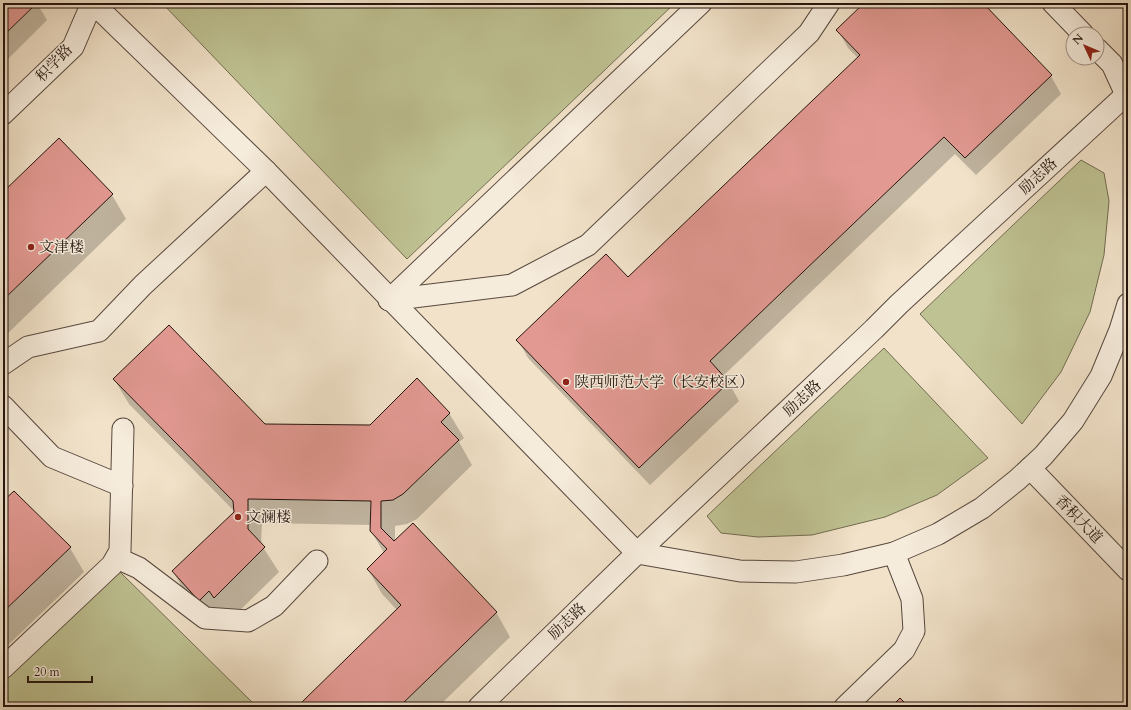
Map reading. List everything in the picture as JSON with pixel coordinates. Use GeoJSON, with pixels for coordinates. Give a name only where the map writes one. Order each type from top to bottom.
{"type":"FeatureCollection","features":[{"type":"Feature","properties":{"kind":"street","name":"积学路"},"geometry":{"type":"LineString","coordinates":[[3,114],[73,47],[93,3]]}},
{"type":"Feature","properties":{"kind":"street"},"geometry":{"type":"LineString","coordinates":[[93,3],[266,171],[637,553],[740,571],[796,572],[843,565],[894,553],[938,534],[982,508],[1030,468],[1073,421],[1101,376],[1120,330],[1128,304]]}},
{"type":"Feature","properties":{"kind":"street"},"geometry":{"type":"LineString","coordinates":[[390,300],[701,3]]}},
{"type":"Feature","properties":{"kind":"street"},"geometry":{"type":"LineString","coordinates":[[390,300],[512,285],[588,245],[810,33],[828,3]]}},
{"type":"Feature","properties":{"kind":"street"},"geometry":{"type":"LineString","coordinates":[[1053,3],[1075,26]]}},
{"type":"Feature","properties":{"kind":"street"},"geometry":{"type":"LineString","coordinates":[[1105,57],[1112,64],[1127,96]]}},
{"type":"Feature","properties":{"kind":"street","name":"励志路"},"geometry":{"type":"LineString","coordinates":[[480,707],[637,553],[899,304],[1127,96]]}},
{"type":"Feature","properties":{"kind":"street"},"geometry":{"type":"LineString","coordinates":[[3,364],[28,347],[99,331],[143,285],[266,171]]}},
{"type":"Feature","properties":{"kind":"street"},"geometry":{"type":"LineString","coordinates":[[3,406],[52,457],[122,486]]}},
{"type":"Feature","properties":{"kind":"street"},"geometry":{"type":"LineString","coordinates":[[3,668],[112,565],[117,558],[120,551],[123,429]]}},
{"type":"Feature","properties":{"kind":"street","name":"香积大道"},"geometry":{"type":"LineString","coordinates":[[1030,468],[1128,570]]}},
{"type":"Feature","properties":{"kind":"street"},"geometry":{"type":"LineString","coordinates":[[845,707],[904,650],[914,631],[912,599],[894,553]]}},
{"type":"Feature","properties":{"kind":"street"},"geometry":{"type":"LineString","coordinates":[[117,558],[139,568],[206,618],[248,621],[274,606],[317,561]]}},
{"type":"Feature","properties":{"kind":"green space"},"geometry":{"type":"Polygon","coordinates":[[[162,3],[675,3],[407,259],[162,3]]]}},
{"type":"Feature","properties":{"kind":"green space"},"geometry":{"type":"Polygon","coordinates":[[[1081,160],[1104,173],[1109,201],[1104,255],[1090,312],[1061,372],[1022,424],[920,314],[1081,160]]]}},
{"type":"Feature","properties":{"kind":"green space"},"geometry":{"type":"Polygon","coordinates":[[[884,348],[988,458],[937,495],[885,517],[812,535],[758,537],[721,533],[707,516],[884,348]]]}},
{"type":"Feature","properties":{"kind":"green space"},"geometry":{"type":"Polygon","coordinates":[[[118,570],[257,707],[3,707],[3,679],[118,570]]]}},
{"type":"Feature","properties":{"kind":"building"},"geometry":{"type":"Polygon","coordinates":[[[3,3],[37,3],[3,36],[3,3]]]}},
{"type":"Feature","properties":{"kind":"building"},"geometry":{"type":"Polygon","coordinates":[[[864,3],[983,3],[1052,75],[965,158],[944,137],[710,361],[729,382],[639,468],[516,340],[606,254],[628,277],[860,55],[836,30],[864,3]]]}},
{"type":"Feature","properties":{"kind":"building","name":"文津楼"},"geometry":{"type":"Polygon","coordinates":[[[59,138],[113,194],[3,300],[3,192],[59,138]]]}},
{"type":"Feature","properties":{"kind":"building","name":"文澜楼"},"geometry":{"type":"Polygon","coordinates":[[[169,325],[265,424],[370,425],[417,378],[450,413],[441,422],[459,440],[403,494],[393,500],[381,501],[381,528],[394,541],[413,523],[497,612],[399,707],[304,707],[300,704],[401,605],[367,569],[387,549],[370,531],[371,501],[248,499],[248,529],[265,547],[214,598],[209,591],[199,601],[172,571],[234,512],[233,501],[113,379],[169,325]]]}},
{"type":"Feature","properties":{"kind":"building"},"geometry":{"type":"Polygon","coordinates":[[[14,491],[71,547],[3,612],[3,501],[14,491]]]}},
{"type":"Feature","properties":{"kind":"building"},"geometry":{"type":"Polygon","coordinates":[[[900,698],[909,707],[891,707],[900,698]]]}},
{"type":"Feature","properties":{"kind":"place","name":"文津楼"},"geometry":{"type":"Point","coordinates":[31,247]}},
{"type":"Feature","properties":{"kind":"place","name":"陕西师范大学（长安校区）"},"geometry":{"type":"Point","coordinates":[566,382]}},
{"type":"Feature","properties":{"kind":"place","name":"文澜楼"},"geometry":{"type":"Point","coordinates":[238,517]}}]}
